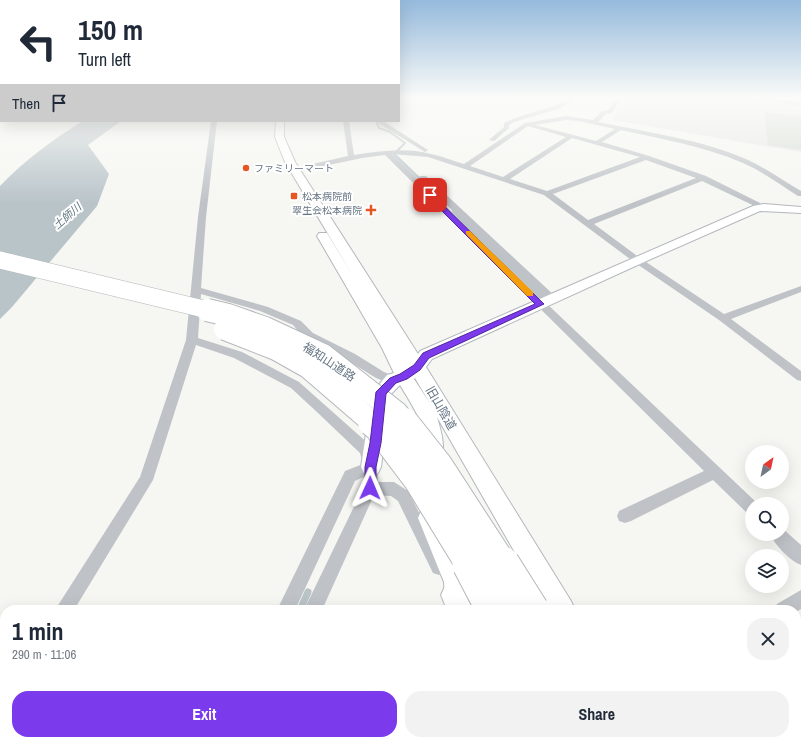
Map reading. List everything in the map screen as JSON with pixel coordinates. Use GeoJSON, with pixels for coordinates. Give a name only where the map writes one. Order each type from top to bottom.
{"type":"FeatureCollection","features":[{"type":"Feature","properties":{"kind":"highway","name":"福知山道路"},"geometry":{"type":"LineString","coordinates":[[0,260],[228,315],[271,330],[323,355],[397,413],[438,465],[486,538],[527,605]]}},
{"type":"Feature","properties":{"kind":"highway","name":"福知山道路"},"geometry":{"type":"LineString","coordinates":[[0,267],[82,287],[213,324],[276,349],[308,367],[378,427],[418,480],[461,548],[491,605]]}},
{"type":"Feature","properties":{"kind":"street"},"geometry":{"type":"LineString","coordinates":[[67,605],[146,480],[192,340],[202,217],[213,133]]}},
{"type":"Feature","properties":{"kind":"street"},"geometry":{"type":"LineString","coordinates":[[272,133],[272,144],[279,160],[390,348],[428,417],[434,440],[422,502],[456,582],[461,602]]}},
{"type":"Feature","properties":{"kind":"street","name":"旧山陰道"},"geometry":{"type":"LineString","coordinates":[[279,133],[280,142],[405,375],[458,438],[559,605]]}},
{"type":"Feature","properties":{"kind":"street"},"geometry":{"type":"LineString","coordinates":[[348,133],[351,157]]}},
{"type":"Feature","properties":{"kind":"street"},"geometry":{"type":"LineString","coordinates":[[397,133],[410,142],[432,153],[429,155]]}},
{"type":"Feature","properties":{"kind":"street"},"geometry":{"type":"LineString","coordinates":[[478,157],[476,154],[500,133]]}},
{"type":"Feature","properties":{"kind":"street"},"geometry":{"type":"LineString","coordinates":[[464,167],[514,133]]}},
{"type":"Feature","properties":{"kind":"street"},"geometry":{"type":"LineString","coordinates":[[556,133],[647,157],[702,178],[764,207],[801,210]]}},
{"type":"Feature","properties":{"kind":"street"},"geometry":{"type":"LineString","coordinates":[[596,143],[612,133]]}},
{"type":"Feature","properties":{"kind":"street"},"geometry":{"type":"LineString","coordinates":[[641,133],[700,146],[737,158],[747,162],[801,194]]}},
{"type":"Feature","properties":{"kind":"street"},"geometry":{"type":"LineString","coordinates":[[503,180],[570,137]]}},
{"type":"Feature","properties":{"kind":"street"},"geometry":{"type":"LineString","coordinates":[[295,170],[342,161],[351,157],[386,152],[412,151],[429,155],[547,193],[637,260],[723,318],[801,377]]}},
{"type":"Feature","properties":{"kind":"street"},"geometry":{"type":"LineString","coordinates":[[386,152],[546,302]]}},
{"type":"Feature","properties":{"kind":"street"},"geometry":{"type":"LineString","coordinates":[[397,152],[745,501]]}},
{"type":"Feature","properties":{"kind":"street"},"geometry":{"type":"LineString","coordinates":[[547,193],[647,157]]}},
{"type":"Feature","properties":{"kind":"street"},"geometry":{"type":"LineString","coordinates":[[588,223],[702,178]]}},
{"type":"Feature","properties":{"kind":"street"},"geometry":{"type":"LineString","coordinates":[[314,605],[370,488],[371,467],[381,392],[405,375],[426,355],[637,260],[764,207]]}},
{"type":"Feature","properties":{"kind":"street"},"geometry":{"type":"LineString","coordinates":[[723,318],[801,289]]}},
{"type":"Feature","properties":{"kind":"street"},"geometry":{"type":"LineString","coordinates":[[196,290],[264,309],[297,323],[309,336],[351,357],[380,375],[405,375]]}},
{"type":"Feature","properties":{"kind":"street"},"geometry":{"type":"LineString","coordinates":[[192,340],[238,355],[295,385],[323,409],[366,450],[371,467]]}},
{"type":"Feature","properties":{"kind":"street"},"geometry":{"type":"LineString","coordinates":[[288,605],[350,476],[371,467]]}},
{"type":"Feature","properties":{"kind":"street"},"geometry":{"type":"LineString","coordinates":[[625,516],[716,472]]}},
{"type":"Feature","properties":{"kind":"street"},"geometry":{"type":"LineString","coordinates":[[370,488],[394,489],[403,496],[441,570],[461,602]]}},
{"type":"Feature","properties":{"kind":"street"},"geometry":{"type":"LineString","coordinates":[[785,541],[801,557]]}},
{"type":"Feature","properties":{"kind":"street"},"geometry":{"type":"LineString","coordinates":[[791,605],[801,599]]}},
{"type":"Feature","properties":{"kind":"shaded area"},"geometry":{"type":"Polygon","coordinates":[[[687,133],[801,133],[801,152],[687,133]]]}},
{"type":"Feature","properties":{"kind":"shaded area"},"geometry":{"type":"Polygon","coordinates":[[[767,133],[801,133],[801,150],[768,145],[767,133]]]}},
{"type":"Feature","properties":{"kind":"water","name":"土師川"},"geometry":{"type":"Polygon","coordinates":[[[65,133],[105,133],[88,145],[109,174],[97,206],[12,307],[0,319],[0,186],[39,151],[65,133]]]}},
{"type":"Feature","properties":{"kind":"waterway"},"geometry":{"type":"LineString","coordinates":[[391,133],[405,143],[394,154],[423,182]]}},
{"type":"Feature","properties":{"kind":"waterway"},"geometry":{"type":"LineString","coordinates":[[453,211],[464,222]]}},
{"type":"Feature","properties":{"kind":"waterway"},"geometry":{"type":"LineString","coordinates":[[464,222],[541,296]]}},
{"type":"Feature","properties":{"kind":"waterway"},"geometry":{"type":"LineString","coordinates":[[302,605],[308,592]]}},
{"type":"Feature","properties":{"kind":"slow traffic"},"geometry":{"type":"LineString","coordinates":[[468,233],[530,294]]}},
{"type":"Feature","properties":{"kind":"place","name":"ファミリーマート"},"geometry":{"type":"Point","coordinates":[246,168]}},
{"type":"Feature","properties":{"kind":"place","name":"松本病院前"},"geometry":{"type":"Point","coordinates":[294,196]}},
{"type":"Feature","properties":{"kind":"place","name":"翠生会松本病院"},"geometry":{"type":"Point","coordinates":[371,210]}},
{"type":"Feature","properties":{"kind":"route"},"geometry":{"type":"LineString","coordinates":[[370,488],[371,467],[381,392],[393,380],[404,377],[417,368],[426,355],[541,304],[430,195]]}}]}
